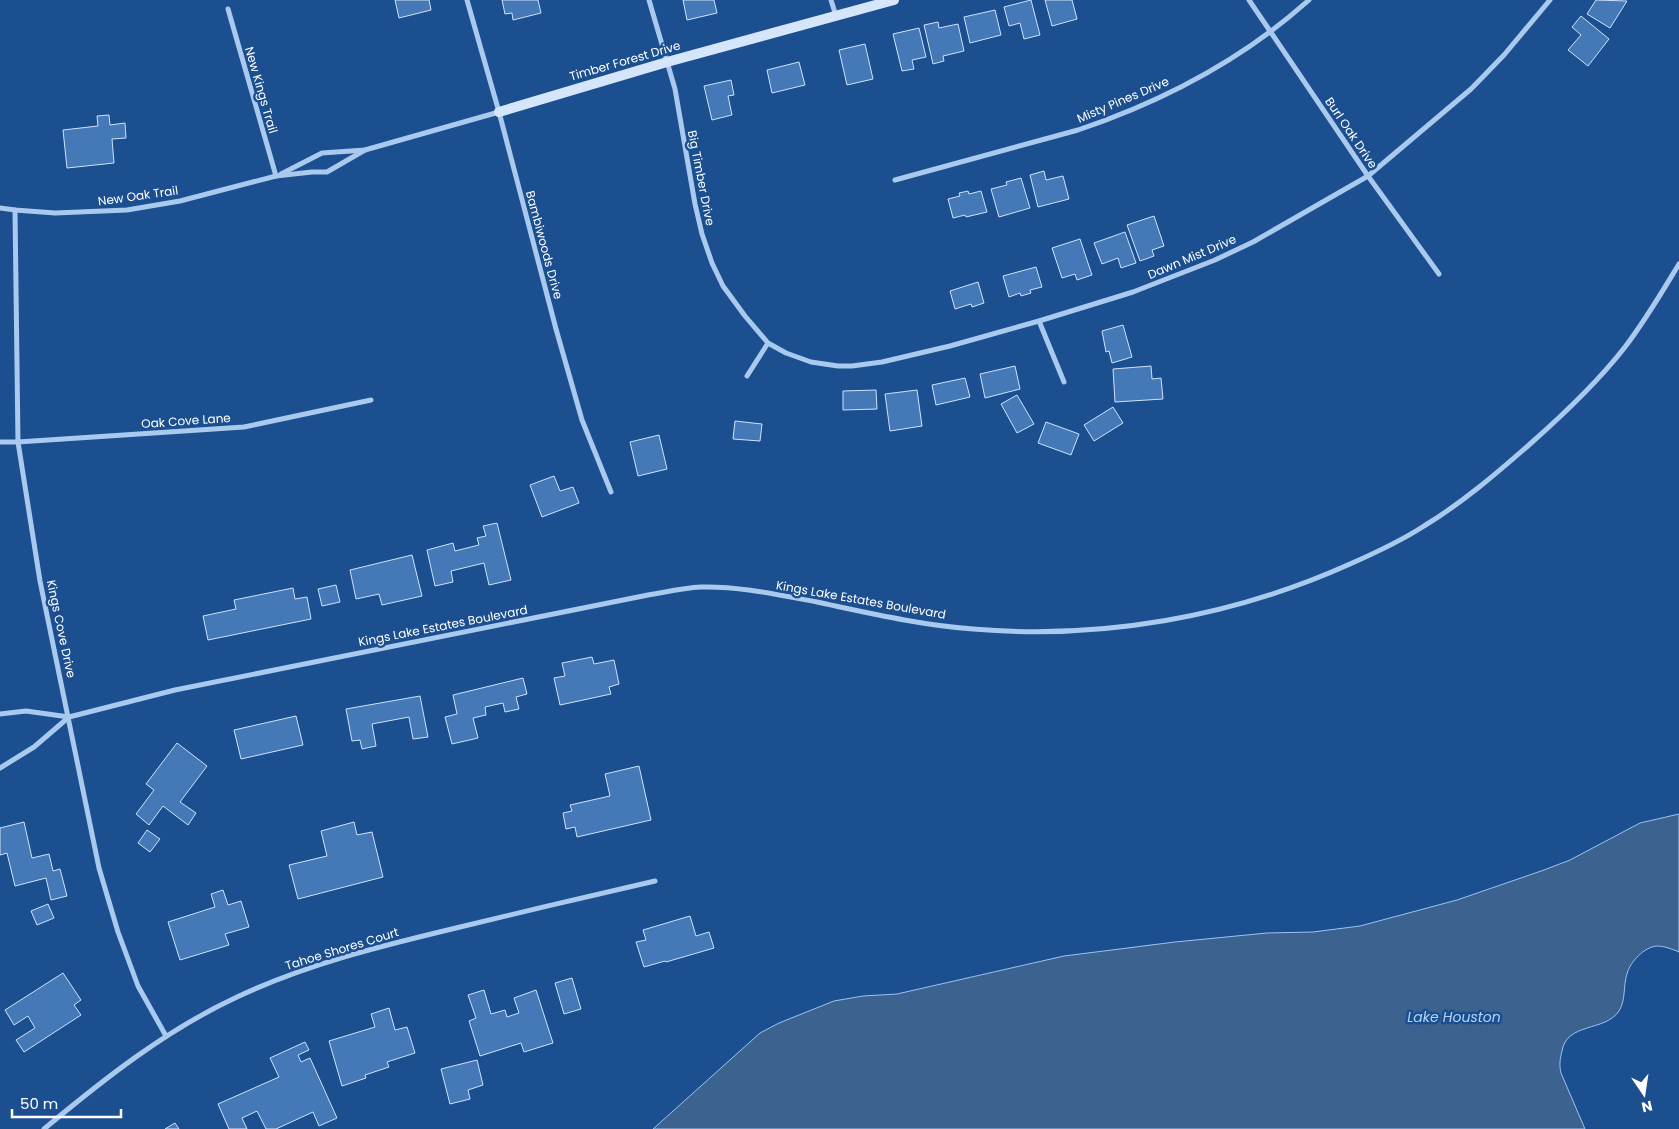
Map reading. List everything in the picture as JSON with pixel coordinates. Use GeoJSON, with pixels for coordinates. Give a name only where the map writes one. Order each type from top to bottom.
{"type":"FeatureCollection","features":[{"type":"Feature","properties":{"kind":"street","name":"Bambiwoods Drive"},"geometry":{"type":"LineString","coordinates":[[467,0],[582,420],[610,492]]}},
{"type":"Feature","properties":{"kind":"street","name":"Big Timber Drive"},"geometry":{"type":"LineString","coordinates":[[649,0],[675,89],[695,204],[702,234],[712,263],[724,286],[745,316],[768,343]]}},
{"type":"Feature","properties":{"kind":"street"},"geometry":{"type":"LineString","coordinates":[[831,0],[836,16]]}},
{"type":"Feature","properties":{"kind":"street","name":"Timber Forest Drive"},"geometry":{"type":"LineString","coordinates":[[365,150],[667,62],[894,0]]}},
{"type":"Feature","properties":{"kind":"street","name":"Burl Oak Drive"},"geometry":{"type":"LineString","coordinates":[[1249,0],[1368,176],[1439,274]]}},
{"type":"Feature","properties":{"kind":"street","name":"Misty Pines Drive"},"geometry":{"type":"LineString","coordinates":[[895,180],[1099,123],[1196,78],[1227,60],[1270,31],[1308,0]]}},
{"type":"Feature","properties":{"kind":"street","name":"Dawn Mist Drive"},"geometry":{"type":"LineString","coordinates":[[768,343],[786,353],[811,362],[852,366],[882,362],[950,346],[1134,292],[1215,260],[1253,242],[1368,176],[1471,89],[1504,55],[1550,0]]}},
{"type":"Feature","properties":{"kind":"street","name":"New Kings Trail"},"geometry":{"type":"LineString","coordinates":[[228,9],[276,176]]}},
{"type":"Feature","properties":{"kind":"street","name":"New Oak Trail"},"geometry":{"type":"LineString","coordinates":[[276,176],[322,153],[365,150]]}},
{"type":"Feature","properties":{"kind":"street","name":"New Oak Trail"},"geometry":{"type":"LineString","coordinates":[[0,208],[55,212],[128,210],[180,201],[276,176],[327,172],[365,150]]}},
{"type":"Feature","properties":{"kind":"street","name":"Kings Cove Drive"},"geometry":{"type":"LineString","coordinates":[[15,210],[18,442],[40,581],[99,868],[118,932],[138,986],[166,1036]]}},
{"type":"Feature","properties":{"kind":"street","name":"Kings Lake Estates Boulevard"},"geometry":{"type":"LineString","coordinates":[[0,714],[26,711],[69,718],[175,690],[648,595],[692,588],[731,588],[784,595],[906,620],[972,629],[1041,632],[1096,630],[1156,623],[1217,610],[1277,594],[1377,552],[1424,526],[1505,466],[1594,383],[1624,349],[1646,318],[1679,264]]}},
{"type":"Feature","properties":{"kind":"street"},"geometry":{"type":"LineString","coordinates":[[1039,321],[1064,382]]}},
{"type":"Feature","properties":{"kind":"street"},"geometry":{"type":"LineString","coordinates":[[747,376],[768,343]]}},
{"type":"Feature","properties":{"kind":"street","name":"Oak Cove Lane"},"geometry":{"type":"LineString","coordinates":[[0,442],[244,427],[371,400]]}},
{"type":"Feature","properties":{"kind":"street","name":"Kings Lake Estates Boulevard"},"geometry":{"type":"LineString","coordinates":[[0,768],[34,747],[69,718]]}},
{"type":"Feature","properties":{"kind":"street","name":"Tahoe Shores Court"},"geometry":{"type":"LineString","coordinates":[[44,1129],[101,1081],[166,1036],[236,997],[308,968],[368,949],[655,881]]}},
{"type":"Feature","properties":{"kind":"water","name":"Lake Houston"},"geometry":{"type":"Polygon","coordinates":[[[1679,814],[1679,952],[1657,946],[1643,952],[1634,960],[1629,969],[1623,1002],[1619,1011],[1613,1018],[1605,1022],[1571,1035],[1565,1042],[1562,1051],[1561,1073],[1585,1129],[653,1129],[760,1033],[779,1023],[834,1001],[863,996],[897,994],[1064,956],[1175,942],[1267,933],[1313,932],[1360,926],[1457,900],[1544,870],[1570,860],[1640,823],[1679,814]]]}},
{"type":"Feature","properties":{"kind":"building"},"geometry":{"type":"Polygon","coordinates":[[[395,0],[429,0],[431,10],[399,18],[395,0]]]}},
{"type":"Feature","properties":{"kind":"building"},"geometry":{"type":"Polygon","coordinates":[[[502,0],[538,0],[541,13],[513,20],[512,13],[505,14],[502,0]]]}},
{"type":"Feature","properties":{"kind":"building"},"geometry":{"type":"Polygon","coordinates":[[[683,0],[714,0],[717,13],[687,20],[683,0]]]}},
{"type":"Feature","properties":{"kind":"building"},"geometry":{"type":"Polygon","coordinates":[[[1031,0],[1040,35],[1024,39],[1020,23],[1009,26],[1004,7],[1031,0]]]}},
{"type":"Feature","properties":{"kind":"building"},"geometry":{"type":"Polygon","coordinates":[[[1045,0],[1072,0],[1077,19],[1052,26],[1045,0]]]}},
{"type":"Feature","properties":{"kind":"building"},"geometry":{"type":"Polygon","coordinates":[[[1596,0],[1627,1],[1610,28],[1587,14],[1596,0]]]}},
{"type":"Feature","properties":{"kind":"building"},"geometry":{"type":"Polygon","coordinates":[[[995,10],[1001,35],[970,43],[964,17],[995,10]]]}},
{"type":"Feature","properties":{"kind":"building"},"geometry":{"type":"Polygon","coordinates":[[[1581,16],[1609,39],[1588,66],[1568,50],[1581,35],[1572,27],[1581,16]]]}},
{"type":"Feature","properties":{"kind":"building"},"geometry":{"type":"Polygon","coordinates":[[[938,22],[939,28],[958,24],[964,51],[943,56],[944,61],[933,64],[924,25],[938,22]]]}},
{"type":"Feature","properties":{"kind":"building"},"geometry":{"type":"Polygon","coordinates":[[[919,28],[926,57],[912,60],[914,69],[902,71],[893,34],[919,28]]]}},
{"type":"Feature","properties":{"kind":"building"},"geometry":{"type":"Polygon","coordinates":[[[865,44],[873,79],[847,85],[839,50],[865,44]]]}},
{"type":"Feature","properties":{"kind":"building"},"geometry":{"type":"Polygon","coordinates":[[[799,62],[805,85],[772,93],[767,70],[799,62]]]}},
{"type":"Feature","properties":{"kind":"building"},"geometry":{"type":"Polygon","coordinates":[[[731,80],[734,95],[728,96],[732,115],[712,120],[704,86],[731,80]]]}},
{"type":"Feature","properties":{"kind":"building"},"geometry":{"type":"Polygon","coordinates":[[[109,115],[110,125],[125,123],[126,138],[112,139],[114,163],[67,168],[63,130],[98,126],[97,116],[109,115]]]}},
{"type":"Feature","properties":{"kind":"building"},"geometry":{"type":"Polygon","coordinates":[[[1044,171],[1046,180],[1063,176],[1069,199],[1038,207],[1030,175],[1044,171]]]}},
{"type":"Feature","properties":{"kind":"building"},"geometry":{"type":"Polygon","coordinates":[[[1021,178],[1030,208],[999,217],[991,189],[1007,185],[1006,182],[1021,178]]]}},
{"type":"Feature","properties":{"kind":"building"},"geometry":{"type":"Polygon","coordinates":[[[968,191],[969,194],[981,191],[987,212],[953,218],[948,199],[960,196],[959,193],[968,191]]]}},
{"type":"Feature","properties":{"kind":"building"},"geometry":{"type":"Polygon","coordinates":[[[1154,216],[1164,246],[1152,250],[1154,256],[1140,261],[1127,225],[1154,216]]]}},
{"type":"Feature","properties":{"kind":"building"},"geometry":{"type":"Polygon","coordinates":[[[1125,232],[1136,263],[1121,268],[1118,258],[1102,264],[1094,243],[1125,232]]]}},
{"type":"Feature","properties":{"kind":"building"},"geometry":{"type":"Polygon","coordinates":[[[1080,239],[1092,275],[1077,280],[1075,274],[1062,278],[1052,248],[1080,239]]]}},
{"type":"Feature","properties":{"kind":"building"},"geometry":{"type":"Polygon","coordinates":[[[1036,267],[1042,287],[1030,290],[1031,293],[1021,296],[1020,293],[1009,297],[1003,276],[1036,267]]]}},
{"type":"Feature","properties":{"kind":"building"},"geometry":{"type":"Polygon","coordinates":[[[978,282],[984,303],[972,307],[971,304],[955,309],[950,291],[978,282]]]}},
{"type":"Feature","properties":{"kind":"building"},"geometry":{"type":"Polygon","coordinates":[[[1123,325],[1132,357],[1112,363],[1109,351],[1106,352],[1102,331],[1123,325]]]}},
{"type":"Feature","properties":{"kind":"building"},"geometry":{"type":"Polygon","coordinates":[[[1015,366],[1020,389],[985,398],[980,374],[1015,366]]]}},
{"type":"Feature","properties":{"kind":"building"},"geometry":{"type":"Polygon","coordinates":[[[1151,366],[1152,379],[1161,378],[1163,399],[1115,402],[1113,369],[1151,366]]]}},
{"type":"Feature","properties":{"kind":"building"},"geometry":{"type":"Polygon","coordinates":[[[965,378],[970,397],[936,405],[932,385],[965,378]]]}},
{"type":"Feature","properties":{"kind":"building"},"geometry":{"type":"Polygon","coordinates":[[[876,390],[877,409],[843,410],[843,391],[876,390]]]}},
{"type":"Feature","properties":{"kind":"building"},"geometry":{"type":"Polygon","coordinates":[[[917,390],[922,426],[890,431],[885,394],[917,390]]]}},
{"type":"Feature","properties":{"kind":"building"},"geometry":{"type":"Polygon","coordinates":[[[1017,395],[1034,424],[1017,433],[1001,404],[1017,395]]]}},
{"type":"Feature","properties":{"kind":"building"},"geometry":{"type":"Polygon","coordinates":[[[1113,407],[1123,423],[1094,441],[1084,425],[1113,407]]]}},
{"type":"Feature","properties":{"kind":"building"},"geometry":{"type":"Polygon","coordinates":[[[735,421],[762,424],[760,441],[733,439],[735,421]]]}},
{"type":"Feature","properties":{"kind":"building"},"geometry":{"type":"Polygon","coordinates":[[[1046,422],[1079,434],[1071,455],[1038,443],[1046,422]]]}},
{"type":"Feature","properties":{"kind":"building"},"geometry":{"type":"Polygon","coordinates":[[[659,435],[667,469],[638,476],[630,442],[659,435]]]}},
{"type":"Feature","properties":{"kind":"building"},"geometry":{"type":"Polygon","coordinates":[[[554,476],[560,491],[573,487],[579,503],[542,517],[530,485],[554,476]]]}},
{"type":"Feature","properties":{"kind":"building"},"geometry":{"type":"Polygon","coordinates":[[[497,523],[511,580],[489,585],[484,563],[451,571],[453,582],[435,586],[427,550],[453,543],[455,551],[479,545],[477,538],[486,536],[483,526],[497,523]]]}},
{"type":"Feature","properties":{"kind":"building"},"geometry":{"type":"Polygon","coordinates":[[[412,555],[422,596],[382,605],[379,594],[356,599],[350,570],[412,555]]]}},
{"type":"Feature","properties":{"kind":"building"},"geometry":{"type":"Polygon","coordinates":[[[336,585],[340,602],[322,606],[318,589],[336,585]]]}},
{"type":"Feature","properties":{"kind":"building"},"geometry":{"type":"Polygon","coordinates":[[[293,588],[295,599],[307,597],[311,619],[208,640],[203,616],[236,609],[234,600],[293,588]]]}},
{"type":"Feature","properties":{"kind":"building"},"geometry":{"type":"Polygon","coordinates":[[[592,657],[594,664],[614,660],[619,684],[609,687],[611,694],[560,705],[554,678],[565,676],[562,663],[592,657]]]}},
{"type":"Feature","properties":{"kind":"building"},"geometry":{"type":"Polygon","coordinates":[[[523,678],[527,694],[516,697],[519,709],[505,712],[503,703],[485,707],[486,715],[473,718],[478,738],[452,744],[445,717],[457,714],[453,695],[523,678]]]}},
{"type":"Feature","properties":{"kind":"building"},"geometry":{"type":"Polygon","coordinates":[[[420,696],[428,737],[413,739],[409,717],[372,724],[376,746],[362,749],[360,740],[352,741],[346,709],[420,696]]]}},
{"type":"Feature","properties":{"kind":"building"},"geometry":{"type":"Polygon","coordinates":[[[296,716],[303,745],[241,759],[234,730],[296,716]]]}},
{"type":"Feature","properties":{"kind":"building"},"geometry":{"type":"Polygon","coordinates":[[[177,743],[207,766],[180,802],[196,813],[188,825],[163,806],[149,825],[136,814],[154,790],[146,784],[177,743]]]}},
{"type":"Feature","properties":{"kind":"building"},"geometry":{"type":"Polygon","coordinates":[[[639,766],[651,820],[577,837],[575,827],[566,829],[563,813],[572,811],[570,805],[610,796],[605,774],[639,766]]]}},
{"type":"Feature","properties":{"kind":"building"},"geometry":{"type":"Polygon","coordinates":[[[24,822],[32,858],[49,854],[53,871],[60,869],[67,896],[51,900],[46,878],[15,886],[7,853],[0,855],[0,828],[24,822]]]}},
{"type":"Feature","properties":{"kind":"building"},"geometry":{"type":"Polygon","coordinates":[[[354,822],[357,835],[372,832],[383,877],[298,899],[289,865],[327,856],[321,831],[354,822]]]}},
{"type":"Feature","properties":{"kind":"building"},"geometry":{"type":"Polygon","coordinates":[[[147,830],[160,839],[150,852],[138,843],[147,830]]]}},
{"type":"Feature","properties":{"kind":"building"},"geometry":{"type":"Polygon","coordinates":[[[223,890],[228,905],[241,901],[249,927],[225,934],[229,945],[180,960],[168,922],[215,907],[211,894],[223,890]]]}},
{"type":"Feature","properties":{"kind":"building"},"geometry":{"type":"Polygon","coordinates":[[[48,904],[54,918],[37,925],[31,911],[48,904]]]}},
{"type":"Feature","properties":{"kind":"building"},"geometry":{"type":"Polygon","coordinates":[[[690,916],[696,936],[709,932],[714,948],[644,967],[636,942],[646,940],[643,930],[690,916]]]}},
{"type":"Feature","properties":{"kind":"building"},"geometry":{"type":"Polygon","coordinates":[[[63,973],[81,1000],[74,1005],[81,1015],[24,1052],[16,1040],[35,1028],[28,1016],[14,1025],[5,1010],[63,973]]]}},
{"type":"Feature","properties":{"kind":"building"},"geometry":{"type":"Polygon","coordinates":[[[572,978],[581,1009],[564,1014],[555,983],[572,978]]]}},
{"type":"Feature","properties":{"kind":"building"},"geometry":{"type":"Polygon","coordinates":[[[484,990],[491,1014],[505,1010],[507,1017],[519,1013],[514,998],[536,990],[553,1043],[524,1052],[521,1043],[480,1056],[469,1021],[476,1018],[468,995],[484,990]]]}},
{"type":"Feature","properties":{"kind":"building"},"geometry":{"type":"Polygon","coordinates":[[[389,1008],[395,1030],[407,1027],[415,1053],[387,1062],[389,1067],[365,1075],[366,1078],[342,1086],[329,1041],[375,1027],[371,1014],[389,1008]]]}},
{"type":"Feature","properties":{"kind":"building"},"geometry":{"type":"Polygon","coordinates":[[[305,1042],[309,1050],[298,1055],[301,1062],[310,1058],[337,1118],[319,1126],[313,1112],[276,1129],[266,1129],[257,1111],[242,1118],[247,1129],[229,1129],[218,1104],[279,1077],[270,1058],[305,1042]]]}},
{"type":"Feature","properties":{"kind":"building"},"geometry":{"type":"Polygon","coordinates":[[[477,1060],[483,1085],[468,1090],[470,1099],[450,1104],[441,1069],[477,1060]]]}},
{"type":"Feature","properties":{"kind":"building"},"geometry":{"type":"Polygon","coordinates":[[[175,1123],[179,1129],[165,1129],[175,1123]]]}}]}
